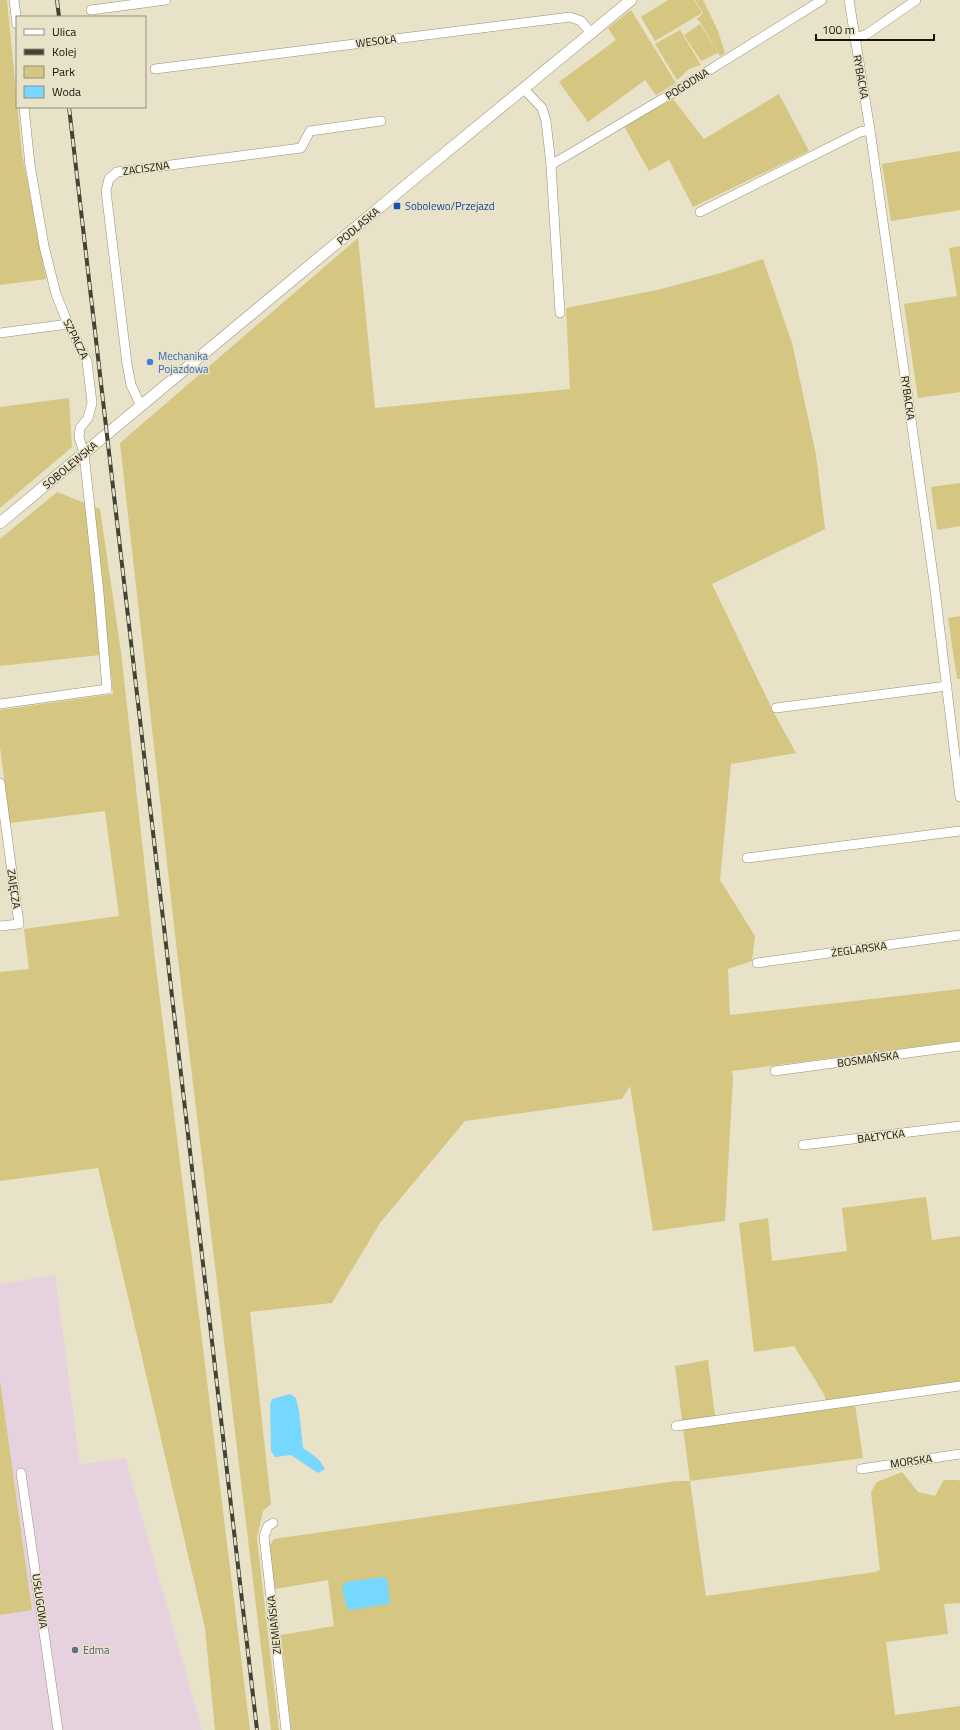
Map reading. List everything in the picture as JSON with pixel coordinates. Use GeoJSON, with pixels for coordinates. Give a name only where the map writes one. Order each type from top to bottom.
{"type":"FeatureCollection","features":[{"type":"Feature","properties":{"kind":"street"},"geometry":{"type":"LineString","coordinates":[[14,0],[16,16]]}},
{"type":"Feature","properties":{"kind":"street"},"geometry":{"type":"LineString","coordinates":[[91,10],[166,0]]}},
{"type":"Feature","properties":{"kind":"street","name":"POGODNA"},"geometry":{"type":"LineString","coordinates":[[551,166],[822,0]]}},
{"type":"Feature","properties":{"kind":"street","name":"RYBACKA"},"geometry":{"type":"LineString","coordinates":[[849,0],[854,39],[870,130],[933,574],[960,797]]}},
{"type":"Feature","properties":{"kind":"street"},"geometry":{"type":"LineString","coordinates":[[854,39],[867,34],[916,0]]}},
{"type":"Feature","properties":{"kind":"street","name":"PODLASKA"},"geometry":{"type":"LineString","coordinates":[[141,406],[591,33],[626,2]]}},
{"type":"Feature","properties":{"kind":"street","name":"WESOŁA"},"geometry":{"type":"LineString","coordinates":[[155,69],[570,17],[581,22],[591,33]]}},
{"type":"Feature","properties":{"kind":"street"},"geometry":{"type":"LineString","coordinates":[[523,88],[542,108],[546,120],[551,166],[560,313]]}},
{"type":"Feature","properties":{"kind":"street","name":"SZPACZA"},"geometry":{"type":"LineString","coordinates":[[0,704],[107,689],[99,593],[84,453],[79,437],[80,428],[88,418],[92,403],[87,361],[68,324],[56,294],[44,246],[30,165],[24,108]]}},
{"type":"Feature","properties":{"kind":"street","name":"ZACISZNA"},"geometry":{"type":"LineString","coordinates":[[141,406],[131,385],[127,368],[106,191],[109,179],[117,172],[301,148],[310,131],[381,121]]}},
{"type":"Feature","properties":{"kind":"street"},"geometry":{"type":"LineString","coordinates":[[700,212],[860,132],[870,130]]}},
{"type":"Feature","properties":{"kind":"street"},"geometry":{"type":"LineString","coordinates":[[0,333],[68,324]]}},
{"type":"Feature","properties":{"kind":"street","name":"SOBOLEWSKA"},"geometry":{"type":"LineString","coordinates":[[0,524],[141,406]]}},
{"type":"Feature","properties":{"kind":"street"},"geometry":{"type":"LineString","coordinates":[[776,708],[947,686]]}},
{"type":"Feature","properties":{"kind":"street","name":"ZAJĘCZA"},"geometry":{"type":"LineString","coordinates":[[0,783],[19,924],[0,926]]}},
{"type":"Feature","properties":{"kind":"street"},"geometry":{"type":"LineString","coordinates":[[747,858],[960,831]]}},
{"type":"Feature","properties":{"kind":"street","name":"ŻEGLARSKA"},"geometry":{"type":"LineString","coordinates":[[757,963],[960,935]]}},
{"type":"Feature","properties":{"kind":"street","name":"BOSMAŃSKA"},"geometry":{"type":"LineString","coordinates":[[775,1071],[960,1046]]}},
{"type":"Feature","properties":{"kind":"street","name":"BAŁTYCKA"},"geometry":{"type":"LineString","coordinates":[[803,1145],[960,1126]]}},
{"type":"Feature","properties":{"kind":"street"},"geometry":{"type":"LineString","coordinates":[[676,1426],[960,1386]]}},
{"type":"Feature","properties":{"kind":"street","name":"MORSKA"},"geometry":{"type":"LineString","coordinates":[[861,1469],[960,1454]]}},
{"type":"Feature","properties":{"kind":"street","name":"USŁUGOWA"},"geometry":{"type":"LineString","coordinates":[[21,1473],[58,1730]]}},
{"type":"Feature","properties":{"kind":"street","name":"ZIEMIAŃSKA"},"geometry":{"type":"LineString","coordinates":[[273,1523],[268,1526],[264,1536],[286,1730]]}},
{"type":"Feature","properties":{"kind":"shaded area"},"geometry":{"type":"Polygon","coordinates":[[[55,1275],[80,1465],[125,1458],[202,1730],[0,1730],[0,1615],[32,1610],[0,1380],[0,1284],[55,1275]]]}},
{"type":"Feature","properties":{"kind":"green space"},"geometry":{"type":"Polygon","coordinates":[[[0,0],[7,0],[16,92],[16,108],[18,108],[22,153],[46,279],[0,285],[0,0]]]}},
{"type":"Feature","properties":{"kind":"green space"},"geometry":{"type":"Polygon","coordinates":[[[668,0],[694,0],[702,13],[655,41],[641,17],[668,0]]]}},
{"type":"Feature","properties":{"kind":"green space"},"geometry":{"type":"Polygon","coordinates":[[[695,0],[703,0],[718,31],[725,53],[720,56],[697,19],[703,13],[695,0]]]}},
{"type":"Feature","properties":{"kind":"green space"},"geometry":{"type":"Polygon","coordinates":[[[631,10],[676,83],[656,95],[645,80],[588,122],[559,82],[616,40],[608,28],[631,10]]]}},
{"type":"Feature","properties":{"kind":"green space"},"geometry":{"type":"Polygon","coordinates":[[[700,24],[718,53],[701,61],[684,35],[700,24]]]}},
{"type":"Feature","properties":{"kind":"green space"},"geometry":{"type":"Polygon","coordinates":[[[680,30],[701,65],[689,69],[677,80],[655,44],[680,30]]]}},
{"type":"Feature","properties":{"kind":"green space"},"geometry":{"type":"Polygon","coordinates":[[[779,94],[809,151],[693,207],[669,160],[649,171],[624,126],[673,99],[704,139],[779,94]]]}},
{"type":"Feature","properties":{"kind":"green space"},"geometry":{"type":"Polygon","coordinates":[[[960,151],[960,210],[891,221],[882,164],[960,151]]]}},
{"type":"Feature","properties":{"kind":"green space"},"geometry":{"type":"Polygon","coordinates":[[[358,238],[375,408],[570,389],[566,308],[657,290],[721,273],[763,259],[792,343],[816,455],[825,529],[712,584],[774,713],[796,753],[731,764],[720,880],[755,936],[752,961],[728,969],[730,1015],[960,989],[960,1041],[732,1071],[733,1078],[725,1221],[653,1231],[630,1086],[622,1099],[465,1121],[380,1223],[332,1303],[250,1312],[271,1504],[263,1511],[257,1538],[279,1730],[271,1730],[176,943],[120,443],[358,238]]]}},
{"type":"Feature","properties":{"kind":"green space"},"geometry":{"type":"Polygon","coordinates":[[[960,246],[960,392],[918,398],[904,304],[957,296],[949,248],[960,246]]]}},
{"type":"Feature","properties":{"kind":"green space"},"geometry":{"type":"Polygon","coordinates":[[[69,398],[72,447],[0,508],[0,407],[69,398]]]}},
{"type":"Feature","properties":{"kind":"green space"},"geometry":{"type":"Polygon","coordinates":[[[960,483],[960,526],[937,530],[931,487],[960,483]]]}},
{"type":"Feature","properties":{"kind":"green space"},"geometry":{"type":"Polygon","coordinates":[[[57,492],[100,509],[121,652],[154,951],[250,1730],[215,1730],[205,1628],[98,1168],[0,1181],[0,972],[29,969],[24,929],[119,916],[105,811],[10,823],[0,747],[0,710],[113,694],[109,654],[0,666],[0,539],[57,492]]]}},
{"type":"Feature","properties":{"kind":"green space"},"geometry":{"type":"Polygon","coordinates":[[[960,616],[960,679],[957,679],[948,618],[960,616]]]}},
{"type":"Feature","properties":{"kind":"green space"},"geometry":{"type":"Polygon","coordinates":[[[926,1197],[932,1240],[960,1236],[960,1390],[855,1405],[863,1458],[690,1481],[675,1366],[708,1360],[716,1424],[827,1408],[824,1394],[794,1346],[754,1352],[739,1223],[768,1218],[772,1261],[847,1251],[842,1208],[926,1197]]]}},
{"type":"Feature","properties":{"kind":"green space"},"geometry":{"type":"Polygon","coordinates":[[[0,1380],[32,1610],[0,1615],[0,1380]]]}},
{"type":"Feature","properties":{"kind":"green space"},"geometry":{"type":"Polygon","coordinates":[[[902,1472],[918,1492],[935,1496],[944,1480],[960,1481],[960,1603],[944,1604],[948,1634],[886,1642],[895,1715],[960,1706],[960,1730],[291,1730],[281,1635],[334,1626],[328,1580],[275,1589],[269,1546],[274,1539],[676,1481],[690,1481],[706,1596],[875,1572],[880,1570],[871,1492],[877,1482],[902,1472]]]}},
{"type":"Feature","properties":{"kind":"water"},"geometry":{"type":"Polygon","coordinates":[[[290,1394],[296,1398],[303,1448],[313,1455],[325,1469],[318,1473],[291,1455],[275,1457],[271,1451],[270,1405],[272,1399],[290,1394]]]}},
{"type":"Feature","properties":{"kind":"water"},"geometry":{"type":"Polygon","coordinates":[[[383,1577],[387,1579],[390,1601],[388,1604],[351,1610],[346,1607],[342,1588],[346,1582],[383,1577]]]}},
{"type":"Feature","properties":{"kind":"railway"},"geometry":{"type":"LineString","coordinates":[[57,0],[59,16]]}},
{"type":"Feature","properties":{"kind":"railway"},"geometry":{"type":"LineString","coordinates":[[69,108],[257,1730]]}},
{"type":"Feature","properties":{"kind":"place","name":"Sobolewo/Przejazd"},"geometry":{"type":"Point","coordinates":[397,206]}},
{"type":"Feature","properties":{"kind":"place","name":"Mechanika Pojazdowa"},"geometry":{"type":"Point","coordinates":[150,362]}},
{"type":"Feature","properties":{"kind":"place","name":"Edma"},"geometry":{"type":"Point","coordinates":[75,1650]}}]}
